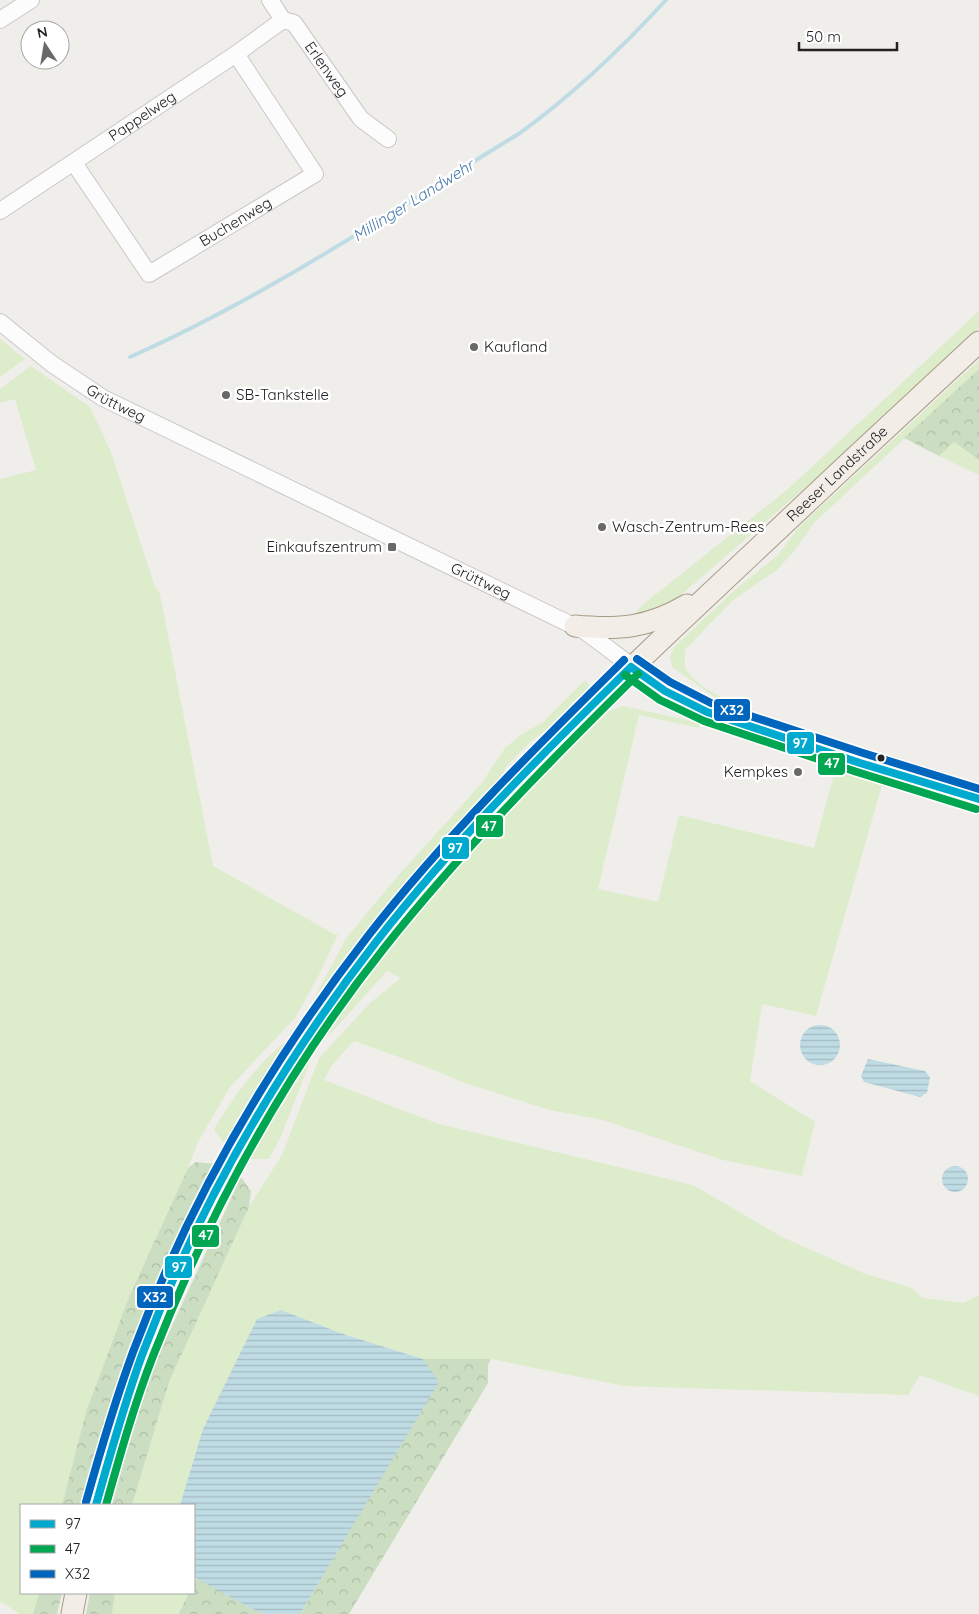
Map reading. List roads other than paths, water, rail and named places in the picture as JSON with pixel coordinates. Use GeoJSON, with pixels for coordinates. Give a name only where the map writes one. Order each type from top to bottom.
{"type":"FeatureCollection","features":[{"type":"Feature","properties":{"kind":"main road","name":"Reeser Landstraße"},"geometry":{"type":"LineString","coordinates":[[96,1504],[128,1393],[192,1241],[232,1161],[317,1022],[404,908],[480,820],[631,667],[979,342]]}},
{"type":"Feature","properties":{"kind":"main road"},"geometry":{"type":"LineString","coordinates":[[575,626],[619,629],[641,626],[673,613],[714,590]]}},
{"type":"Feature","properties":{"kind":"main road"},"geometry":{"type":"LineString","coordinates":[[72,1614],[76,1594]]}},
{"type":"Feature","properties":{"kind":"street","name":"Erlenweg"},"geometry":{"type":"LineString","coordinates":[[270,0],[283,20],[294,23],[361,119],[388,139]]}},
{"type":"Feature","properties":{"kind":"street"},"geometry":{"type":"LineString","coordinates":[[0,20],[24,2]]}},
{"type":"Feature","properties":{"kind":"street","name":"Pappelweg"},"geometry":{"type":"LineString","coordinates":[[0,211],[236,54],[283,20]]}},
{"type":"Feature","properties":{"kind":"street","name":"Buchenweg"},"geometry":{"type":"LineString","coordinates":[[74,163],[149,274],[314,174],[236,54]]}},
{"type":"Feature","properties":{"kind":"street","name":"Grüttweg"},"geometry":{"type":"LineString","coordinates":[[0,322],[52,364],[103,398],[575,626],[586,632],[665,691],[707,712],[869,766],[979,799]]}},
{"type":"Feature","properties":{"kind":"water"},"geometry":{"type":"Polygon","coordinates":[[[824,1025],[831,1028],[837,1034],[840,1045],[839,1053],[831,1062],[824,1065],[816,1065],[809,1062],[801,1053],[800,1041],[803,1034],[812,1026],[824,1025]]]}},
{"type":"Feature","properties":{"kind":"water"},"geometry":{"type":"Polygon","coordinates":[[[868,1059],[925,1071],[930,1077],[927,1093],[920,1097],[864,1082],[861,1076],[868,1059]]]}},
{"type":"Feature","properties":{"kind":"water"},"geometry":{"type":"Polygon","coordinates":[[[955,1166],[964,1170],[968,1179],[964,1188],[955,1192],[946,1188],[942,1179],[946,1170],[955,1166]]]}},
{"type":"Feature","properties":{"kind":"water"},"geometry":{"type":"Polygon","coordinates":[[[281,1310],[343,1334],[423,1359],[439,1382],[300,1614],[266,1614],[252,1609],[195,1578],[195,1504],[180,1504],[203,1429],[257,1319],[281,1310]]]}},
{"type":"Feature","properties":{"kind":"waterway","name":"Millinger Landwehr"},"geometry":{"type":"LineString","coordinates":[[130,357],[181,333],[280,280],[520,133],[559,103],[596,70],[666,0]]}},
{"type":"Feature","properties":{"kind":"place","name":"Kaufland"},"geometry":{"type":"Point","coordinates":[474,347]}},
{"type":"Feature","properties":{"kind":"place","name":"SB-Tankstelle"},"geometry":{"type":"Point","coordinates":[226,395]}},
{"type":"Feature","properties":{"kind":"place","name":"Wasch-Zentrum-Rees"},"geometry":{"type":"Point","coordinates":[602,527]}},
{"type":"Feature","properties":{"kind":"place","name":"Einkaufszentrum"},"geometry":{"type":"Point","coordinates":[392,547]}},
{"type":"Feature","properties":{"kind":"place","name":"Kempkes"},"geometry":{"type":"Point","coordinates":[798,772]}}]}
